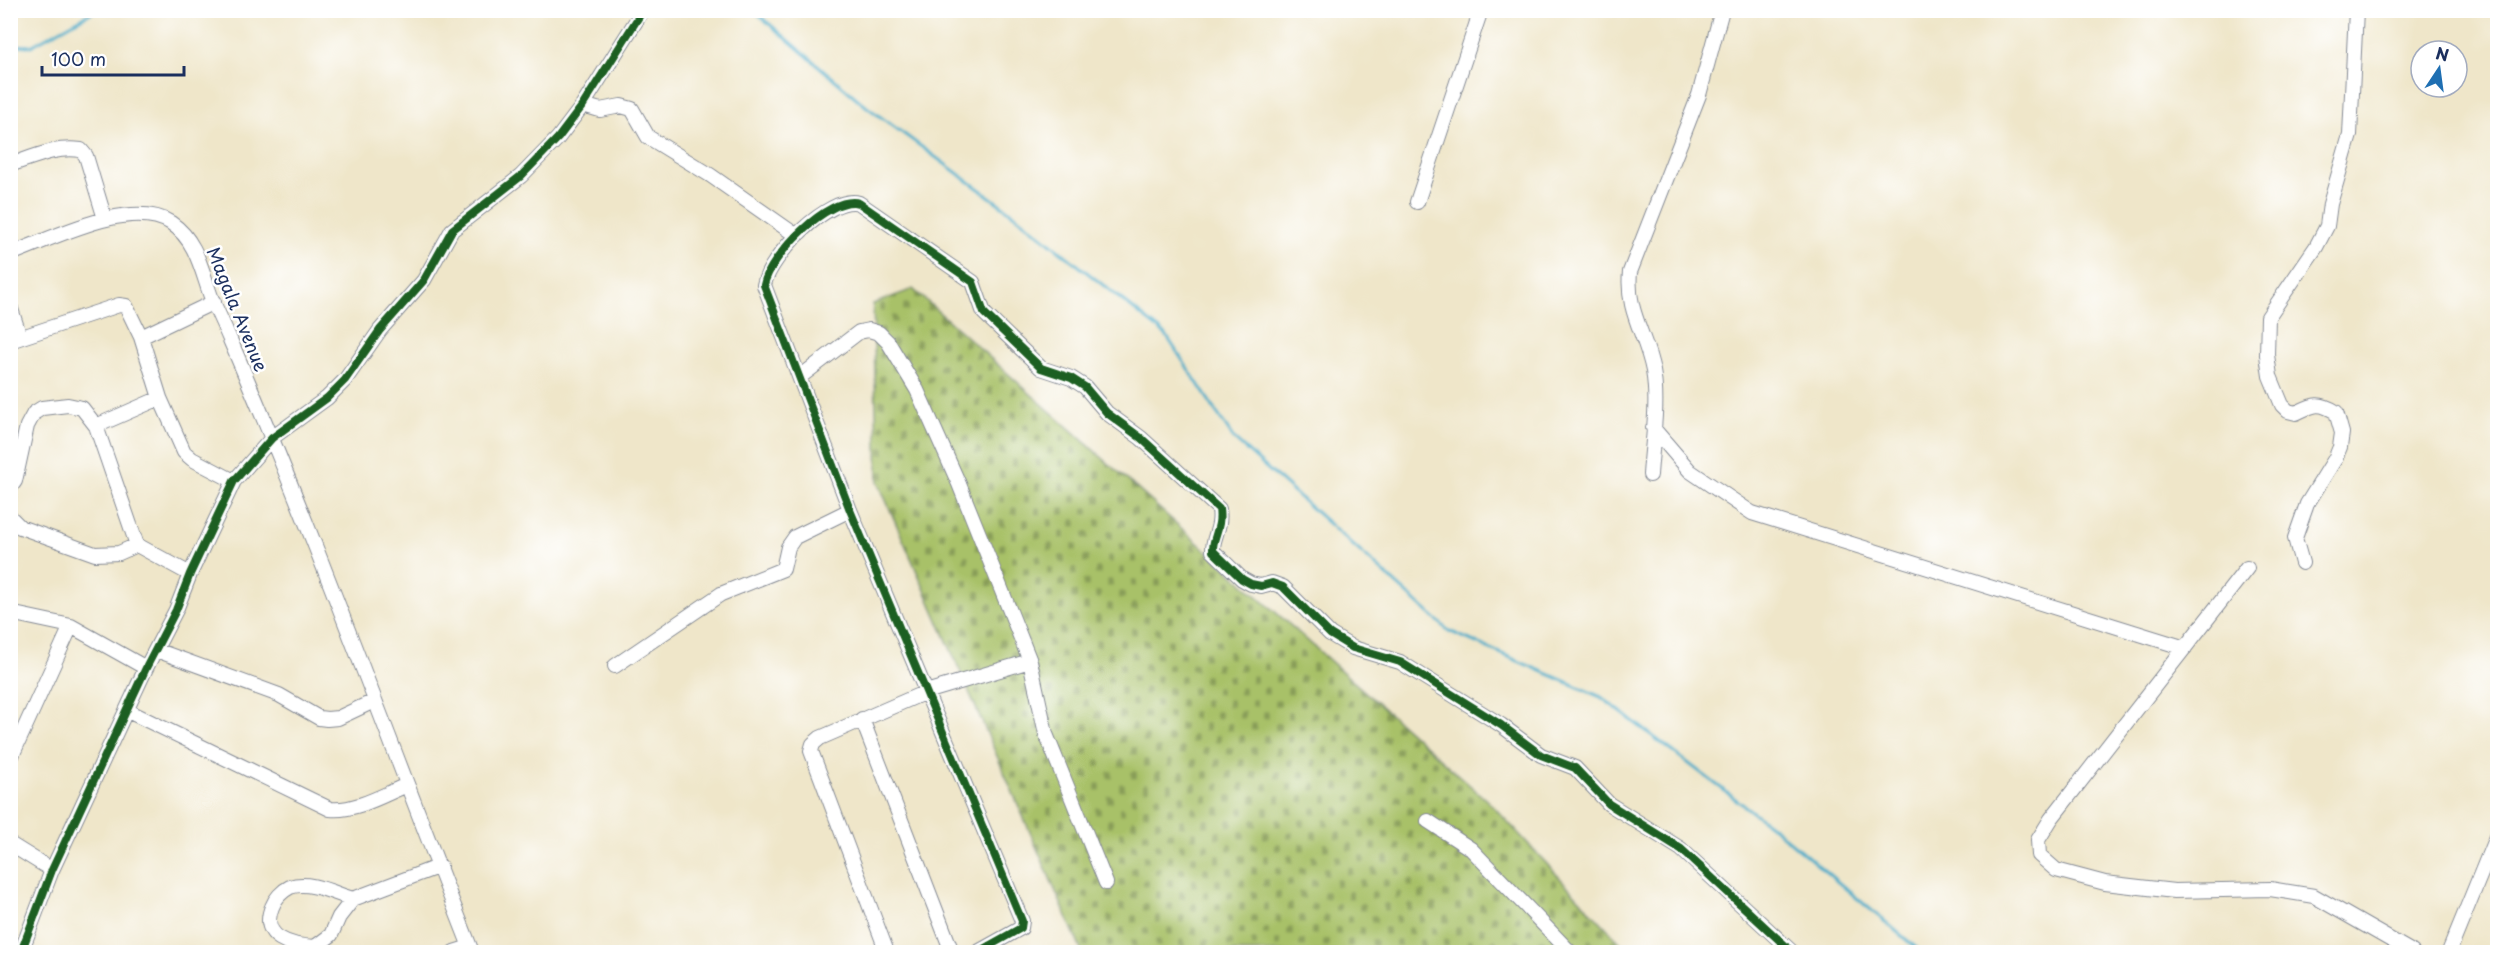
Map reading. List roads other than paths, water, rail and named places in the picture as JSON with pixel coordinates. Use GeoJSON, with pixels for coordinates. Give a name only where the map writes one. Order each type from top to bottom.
{"type":"FeatureCollection","features":[{"type":"Feature","properties":{"kind":"street"},"geometry":{"type":"LineString","coordinates":[[21,952],[52,870],[128,711],[146,668],[176,610],[190,574],[234,481],[272,438],[327,398],[339,386],[380,330],[424,280],[452,230],[521,176],[558,138],[583,105],[643,10]]}},
{"type":"Feature","properties":{"kind":"street"},"geometry":{"type":"LineString","coordinates":[[1416,202],[1481,10]]}},
{"type":"Feature","properties":{"kind":"street"},"geometry":{"type":"LineString","coordinates":[[1650,475],[1653,373],[1646,344],[1632,311],[1630,272],[1699,95],[1722,10]]}},
{"type":"Feature","properties":{"kind":"street"},"geometry":{"type":"LineString","coordinates":[[2302,562],[2295,538],[2307,504],[2340,447],[2341,427],[2336,412],[2330,408],[2312,404],[2296,413],[2282,405],[2270,376],[2267,355],[2268,317],[2316,247],[2327,226],[2335,184],[2350,135],[2356,10]]}},
{"type":"Feature","properties":{"kind":"street"},"geometry":{"type":"LineString","coordinates":[[583,105],[600,110],[621,106],[632,109],[648,137],[710,175],[796,236]]}},
{"type":"Feature","properties":{"kind":"street"},"geometry":{"type":"LineString","coordinates":[[10,165],[49,151],[71,148],[81,150],[86,156],[105,219]]}},
{"type":"Feature","properties":{"kind":"street"},"geometry":{"type":"LineString","coordinates":[[978,952],[1021,928],[1022,921],[850,510],[764,285],[766,275],[796,236],[841,203],[853,201],[859,203],[973,282],[984,313],[1041,368],[1071,378],[1085,387],[1107,413],[1142,438],[1219,509],[1220,526],[1212,547],[1242,579],[1261,586],[1272,583],[1283,587],[1330,634],[1353,648],[1400,662],[1501,725],[1541,755],[1575,768],[1609,804],[1681,849],[1792,952]]}},
{"type":"Feature","properties":{"kind":"street","name":"Magala Avenue"},"geometry":{"type":"LineString","coordinates":[[10,254],[105,219],[135,213],[153,214],[169,222],[182,231],[193,246],[214,303],[272,438],[471,950]]}},
{"type":"Feature","properties":{"kind":"street"},"geometry":{"type":"LineString","coordinates":[[141,337],[214,303]]}},
{"type":"Feature","properties":{"kind":"street"},"geometry":{"type":"LineString","coordinates":[[10,306],[15,339],[119,305],[126,306],[141,337],[160,398],[184,452],[192,459],[234,481]]}},
{"type":"Feature","properties":{"kind":"street"},"geometry":{"type":"LineString","coordinates":[[800,378],[859,332],[869,330],[879,333],[888,342],[917,390],[959,484],[1030,661],[1046,734],[1106,883]]}},
{"type":"Feature","properties":{"kind":"street"},"geometry":{"type":"LineString","coordinates":[[96,426],[160,398]]}},
{"type":"Feature","properties":{"kind":"street"},"geometry":{"type":"LineString","coordinates":[[10,488],[15,481],[27,426],[34,413],[42,408],[76,405],[82,408],[96,426],[137,545],[190,574]]}},
{"type":"Feature","properties":{"kind":"street"},"geometry":{"type":"LineString","coordinates":[[1653,428],[1690,471],[1752,513],[2185,648]]}},
{"type":"Feature","properties":{"kind":"street"},"geometry":{"type":"LineString","coordinates":[[615,666],[721,594],[783,569],[788,547],[795,537],[850,510]]}},
{"type":"Feature","properties":{"kind":"street"},"geometry":{"type":"LineString","coordinates":[[10,517],[20,527],[95,554],[119,553],[137,545]]}},
{"type":"Feature","properties":{"kind":"street"},"geometry":{"type":"LineString","coordinates":[[2247,568],[2051,819],[2038,840],[2039,855],[2056,870],[2105,883],[2174,891],[2270,889],[2314,896],[2412,952]]}},
{"type":"Feature","properties":{"kind":"street"},"geometry":{"type":"LineString","coordinates":[[10,613],[71,626],[146,668]]}},
{"type":"Feature","properties":{"kind":"street"},"geometry":{"type":"LineString","coordinates":[[10,760],[71,626]]}},
{"type":"Feature","properties":{"kind":"street"},"geometry":{"type":"LineString","coordinates":[[156,650],[279,695],[319,718],[338,717],[374,701]]}},
{"type":"Feature","properties":{"kind":"street"},"geometry":{"type":"LineString","coordinates":[[887,952],[811,751],[813,744],[820,738],[926,692],[1030,661]]}},
{"type":"Feature","properties":{"kind":"street"},"geometry":{"type":"LineString","coordinates":[[128,711],[330,809],[351,808],[407,784]]}},
{"type":"Feature","properties":{"kind":"street"},"geometry":{"type":"LineString","coordinates":[[862,719],[952,952]]}},
{"type":"Feature","properties":{"kind":"street"},"geometry":{"type":"LineString","coordinates":[[1428,821],[1471,849],[1570,952]]}},
{"type":"Feature","properties":{"kind":"street"},"geometry":{"type":"LineString","coordinates":[[2449,952],[2498,832]]}},
{"type":"Feature","properties":{"kind":"street"},"geometry":{"type":"LineString","coordinates":[[10,844],[52,870]]}},
{"type":"Feature","properties":{"kind":"street"},"geometry":{"type":"LineString","coordinates":[[353,899],[318,887],[290,887],[274,903],[268,923],[271,932],[295,945],[315,947],[331,935],[339,917],[353,899],[440,866]]}},
{"type":"Feature","properties":{"kind":"street"},"geometry":{"type":"LineString","coordinates":[[454,952],[471,950]]}},
{"type":"Feature","properties":{"kind":"waterway"},"geometry":{"type":"LineString","coordinates":[[10,45],[31,46],[96,10]]}},
{"type":"Feature","properties":{"kind":"waterway"},"geometry":{"type":"LineString","coordinates":[[753,10],[867,107],[1016,216],[1166,335],[1234,439],[1449,631],[1601,697],[1775,829],[1921,952]]}}]}
